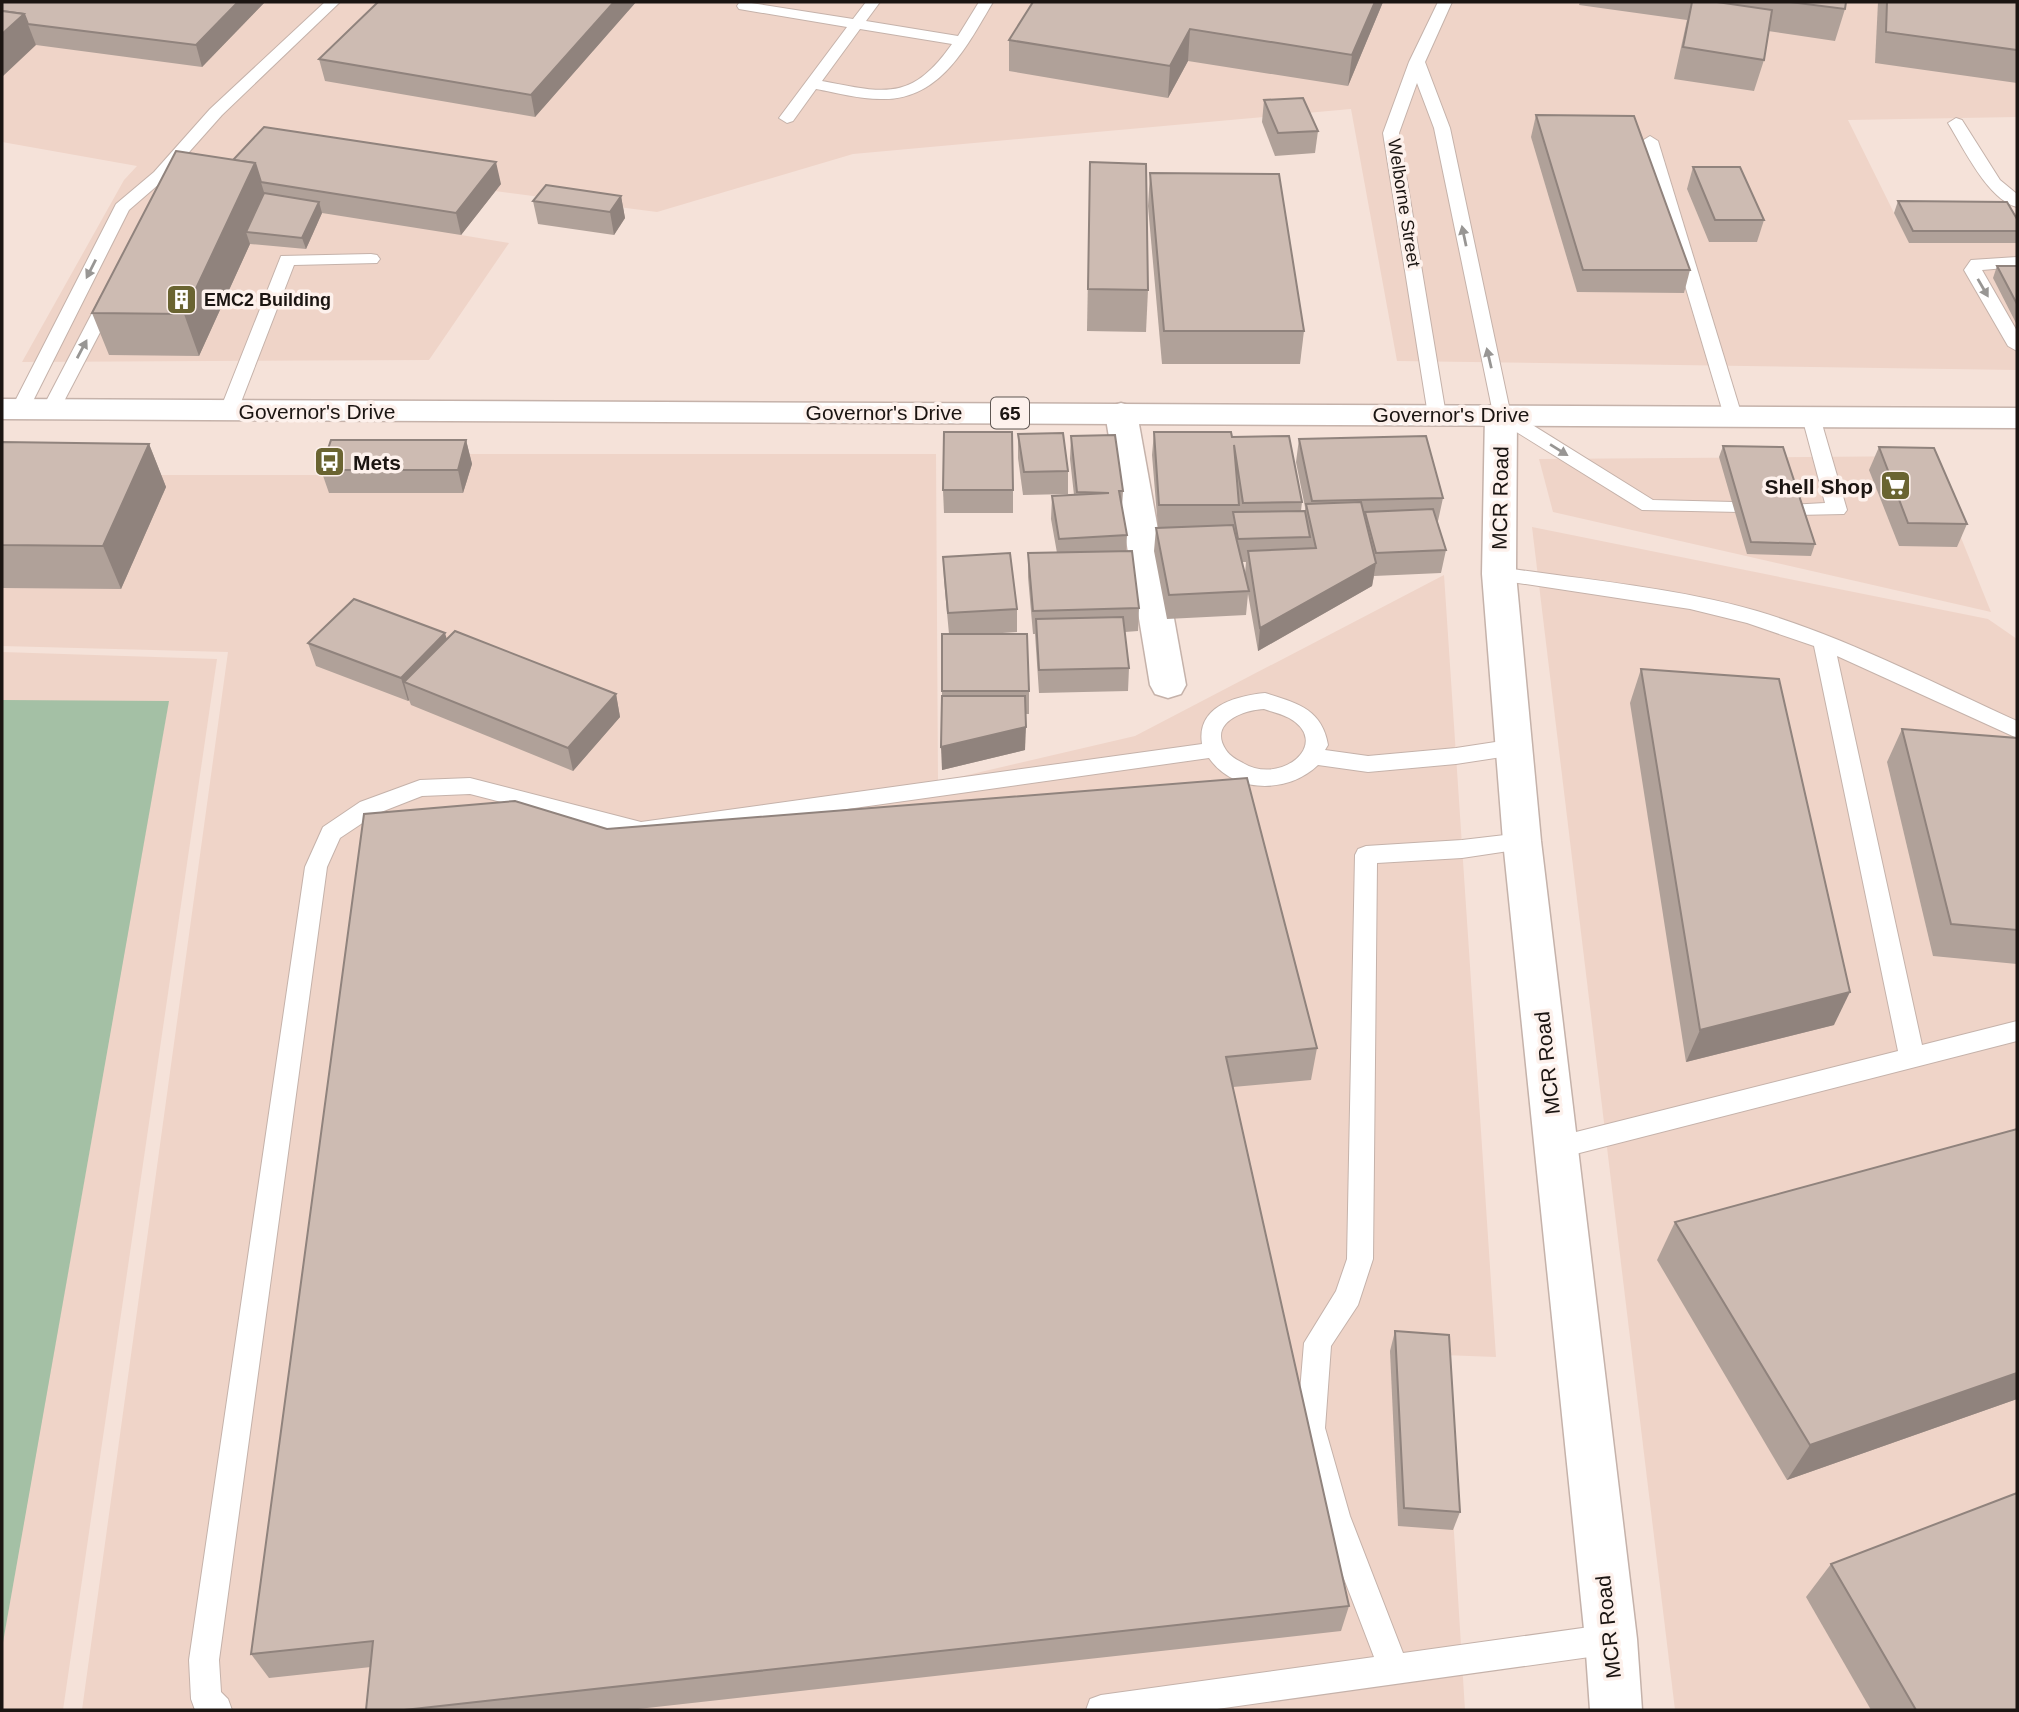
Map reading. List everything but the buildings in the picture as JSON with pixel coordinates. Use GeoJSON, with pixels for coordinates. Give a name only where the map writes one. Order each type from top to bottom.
{"type":"FeatureCollection","features":[{"type":"Feature","properties":{"kind":"main road","name":"Governor's Drive"},"geometry":{"type":"LineString","coordinates":[[24,409],[2017,418]]}},
{"type":"Feature","properties":{"kind":"main road"},"geometry":{"type":"LineString","coordinates":[[1121,413],[1168,685]]}},
{"type":"Feature","properties":{"kind":"main road","name":"MCR Road"},"geometry":{"type":"LineString","coordinates":[[1501,414],[1499,574],[1522,841],[1611,1639],[1616,1710]]}},
{"type":"Feature","properties":{"kind":"lane"},"geometry":{"type":"LineString","coordinates":[[24,409],[122,208],[160,174],[216,112],[333,2]]}},
{"type":"Feature","properties":{"kind":"lane"},"geometry":{"type":"LineString","coordinates":[[787,118],[873,2]]}},
{"type":"Feature","properties":{"kind":"lane"},"geometry":{"type":"LineString","coordinates":[[812,84],[875,94],[905,93],[928,83],[961,41],[986,2]]}},
{"type":"Feature","properties":{"kind":"lane","name":"Welborne Street"},"geometry":{"type":"LineString","coordinates":[[1437,415],[1391,133],[1417,62],[1445,2]]}},
{"type":"Feature","properties":{"kind":"lane"},"geometry":{"type":"LineString","coordinates":[[744,6],[961,41]]}},
{"type":"Feature","properties":{"kind":"lane"},"geometry":{"type":"LineString","coordinates":[[1417,62],[1442,128],[1501,414],[1649,506],[1733,508]]}},
{"type":"Feature","properties":{"kind":"lane"},"geometry":{"type":"LineString","coordinates":[[1956,123],[1994,183],[2017,202]]}},
{"type":"Feature","properties":{"kind":"lane"},"geometry":{"type":"LineString","coordinates":[[1650,141],[1733,416]]}},
{"type":"Feature","properties":{"kind":"lane"},"geometry":{"type":"LineString","coordinates":[[157,197],[160,174]]}},
{"type":"Feature","properties":{"kind":"lane"},"geometry":{"type":"LineString","coordinates":[[229,410],[287,260],[371,258]]}},
{"type":"Feature","properties":{"kind":"lane"},"geometry":{"type":"LineString","coordinates":[[2017,262],[1977,264],[1973,270],[2017,346]]}},
{"type":"Feature","properties":{"kind":"lane"},"geometry":{"type":"LineString","coordinates":[[24,409],[118,279]]}},
{"type":"Feature","properties":{"kind":"lane"},"geometry":{"type":"LineString","coordinates":[[1796,509],[1837,510],[1811,417]]}},
{"type":"Feature","properties":{"kind":"lane"},"geometry":{"type":"LineString","coordinates":[[1499,574],[1675,599],[1752,617],[1824,643],[2017,730]]}},
{"type":"Feature","properties":{"kind":"lane"},"geometry":{"type":"LineString","coordinates":[[1824,643],[1912,1058]]}},
{"type":"Feature","properties":{"kind":"lane"},"geometry":{"type":"LineString","coordinates":[[1265,701],[1285,705],[1303,715],[1314,727],[1318,743],[1315,757],[1303,769],[1285,777],[1264,778],[1225,764],[1213,750],[1210,735],[1215,721],[1227,709],[1245,702],[1265,701]]}},
{"type":"Feature","properties":{"kind":"lane"},"geometry":{"type":"LineString","coordinates":[[1315,757],[1368,764],[1456,756],[1515,747]]}},
{"type":"Feature","properties":{"kind":"lane"},"geometry":{"type":"LineString","coordinates":[[217,1710],[206,1699],[204,1660],[316,867],[331,833],[369,808],[420,788],[470,786],[641,830],[1213,750]]}},
{"type":"Feature","properties":{"kind":"lane"},"geometry":{"type":"LineString","coordinates":[[1394,1669],[1335,1516],[1311,1427],[1318,1343],[1348,1296],[1360,1259],[1366,855],[1462,849],[1522,841]]}},
{"type":"Feature","properties":{"kind":"lane"},"geometry":{"type":"LineString","coordinates":[[1556,1148],[2017,1031]]}},
{"type":"Feature","properties":{"kind":"lane"},"geometry":{"type":"LineString","coordinates":[[1101,1710],[1611,1639]]}},
{"type":"Feature","properties":{"kind":"shaded area"},"geometry":{"type":"Polygon","coordinates":[[[2,2],[2017,2],[2017,117],[1848,120],[1894,213],[2017,213],[2017,370],[1397,361],[1351,109],[853,154],[657,212],[495,191],[461,235],[509,243],[429,360],[22,362],[124,180],[137,166],[2,142],[2,2]]]}},
{"type":"Feature","properties":{"kind":"shaded area"},"geometry":{"type":"Polygon","coordinates":[[[333,454],[936,454],[938,782],[1135,736],[1444,575],[1496,1357],[1443,1355],[1465,1710],[82,1710],[228,652],[2,646],[2,475],[324,475],[333,454]]]}},
{"type":"Feature","properties":{"kind":"shaded area"},"geometry":{"type":"Polygon","coordinates":[[[1928,456],[1991,612],[1553,512],[1539,459],[1928,456]]]}},
{"type":"Feature","properties":{"kind":"shaded area"},"geometry":{"type":"Polygon","coordinates":[[[1532,527],[1988,619],[2017,639],[2017,1710],[1675,1710],[1532,527]]]}},
{"type":"Feature","properties":{"kind":"shaded area"},"geometry":{"type":"Polygon","coordinates":[[[2,652],[217,659],[63,1710],[2,1710],[2,652]]]}},
{"type":"Feature","properties":{"kind":"green space"},"geometry":{"type":"Polygon","coordinates":[[[2,700],[169,701],[2,1648],[2,700]]]}},
{"type":"Feature","properties":{"kind":"place","name":"EMC2 Building"},"geometry":{"type":"Point","coordinates":[181,300]}},
{"type":"Feature","properties":{"kind":"place","name":"Mets"},"geometry":{"type":"Point","coordinates":[330,462]}},
{"type":"Feature","properties":{"kind":"place","name":"Shell Shop"},"geometry":{"type":"Point","coordinates":[1896,486]}}]}
